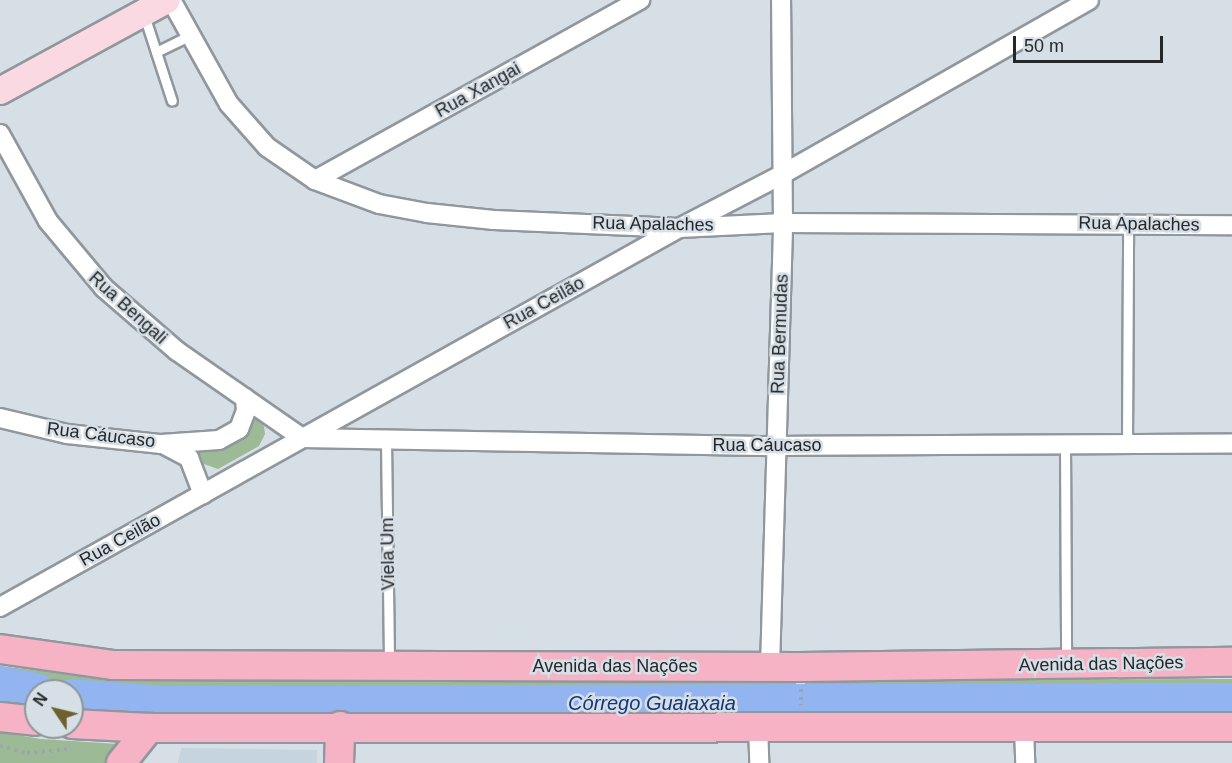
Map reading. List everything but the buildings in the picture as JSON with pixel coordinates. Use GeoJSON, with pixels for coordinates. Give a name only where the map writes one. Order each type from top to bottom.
{"type":"FeatureCollection","features":[{"type":"Feature","properties":{"kind":"main road"},"geometry":{"type":"LineString","coordinates":[[0,91],[169,0]]}},
{"type":"Feature","properties":{"kind":"main road","name":"Avenida das Nações"},"geometry":{"type":"LineString","coordinates":[[0,649],[112,665],[770,667],[1232,663]]}},
{"type":"Feature","properties":{"kind":"main road"},"geometry":{"type":"LineString","coordinates":[[0,717],[24,720]]}},
{"type":"Feature","properties":{"kind":"main road"},"geometry":{"type":"LineString","coordinates":[[339,763],[340,726]]}},
{"type":"Feature","properties":{"kind":"main road"},"geometry":{"type":"LineString","coordinates":[[84,736],[149,728],[340,726],[1232,727]]}},
{"type":"Feature","properties":{"kind":"main road"},"geometry":{"type":"LineString","coordinates":[[121,763],[149,728]]}},
{"type":"Feature","properties":{"kind":"street","name":"Rua Apalaches"},"geometry":{"type":"LineString","coordinates":[[169,0],[229,104],[267,147],[315,180],[380,204],[427,213],[679,228],[783,223],[1232,225]]}},
{"type":"Feature","properties":{"kind":"street","name":"Rua Xangai"},"geometry":{"type":"LineString","coordinates":[[315,180],[640,0]]}},
{"type":"Feature","properties":{"kind":"street","name":"Rua Bermudas"},"geometry":{"type":"LineString","coordinates":[[770,667],[783,223],[781,0]]}},
{"type":"Feature","properties":{"kind":"street","name":"Rua Ceilão"},"geometry":{"type":"LineString","coordinates":[[0,607],[679,228],[783,174],[1089,0]]}},
{"type":"Feature","properties":{"kind":"street","name":"Rua Bengali"},"geometry":{"type":"LineString","coordinates":[[0,134],[48,221],[82,266],[154,333],[302,438]]}},
{"type":"Feature","properties":{"kind":"street","name":"Rua Cáucaso"},"geometry":{"type":"LineString","coordinates":[[0,418],[67,434],[161,444],[228,438],[244,420],[245,399]]}},
{"type":"Feature","properties":{"kind":"street","name":"Rua Cáucaso"},"geometry":{"type":"LineString","coordinates":[[302,438],[387,442],[776,446],[1065,442],[1232,444]]}},
{"type":"Feature","properties":{"kind":"street"},"geometry":{"type":"LineString","coordinates":[[161,444],[189,458],[203,494]]}},
{"type":"Feature","properties":{"kind":"street"},"geometry":{"type":"LineString","coordinates":[[758,725],[759,763]]}},
{"type":"Feature","properties":{"kind":"street"},"geometry":{"type":"LineString","coordinates":[[1024,727],[1025,763]]}},
{"type":"Feature","properties":{"kind":"lane"},"geometry":{"type":"LineString","coordinates":[[143,13],[172,101]]}},
{"type":"Feature","properties":{"kind":"lane"},"geometry":{"type":"LineString","coordinates":[[156,52],[191,35]]}},
{"type":"Feature","properties":{"kind":"lane"},"geometry":{"type":"LineString","coordinates":[[1127,443],[1128,223]]}},
{"type":"Feature","properties":{"kind":"lane","name":"Viela Um"},"geometry":{"type":"LineString","coordinates":[[387,442],[389,666]]}},
{"type":"Feature","properties":{"kind":"lane"},"geometry":{"type":"LineString","coordinates":[[1065,442],[1065,664]]}},
{"type":"Feature","properties":{"kind":"path"},"geometry":{"type":"LineString","coordinates":[[0,746],[27,753],[66,739]]}},
{"type":"Feature","properties":{"kind":"shaded area"},"geometry":{"type":"Polygon","coordinates":[[[181,748],[317,750],[317,763],[178,763],[181,748]]]}},
{"type":"Feature","properties":{"kind":"green space"},"geometry":{"type":"Polygon","coordinates":[[[252,415],[264,426],[265,434],[259,446],[218,469],[201,463],[195,451],[234,442],[252,415]]]}},
{"type":"Feature","properties":{"kind":"green space"},"geometry":{"type":"Polygon","coordinates":[[[0,666],[113,680],[796,680],[796,695],[133,696],[84,690],[84,679],[24,679],[24,682],[0,676],[0,666]]]}},
{"type":"Feature","properties":{"kind":"green space"},"geometry":{"type":"Polygon","coordinates":[[[1232,679],[1232,694],[805,695],[805,680],[1232,679]]]}},
{"type":"Feature","properties":{"kind":"green space"},"geometry":{"type":"Polygon","coordinates":[[[0,732],[24,736],[24,739],[118,744],[107,763],[0,763],[0,732]]]}},
{"type":"Feature","properties":{"kind":"waterway","name":"Córrego Guaiaxaia"},"geometry":{"type":"LineString","coordinates":[[0,684],[24,689]]}},
{"type":"Feature","properties":{"kind":"waterway","name":"Córrego Guaiaxaia"},"geometry":{"type":"LineString","coordinates":[[84,698],[163,704],[1232,701]]}}]}
